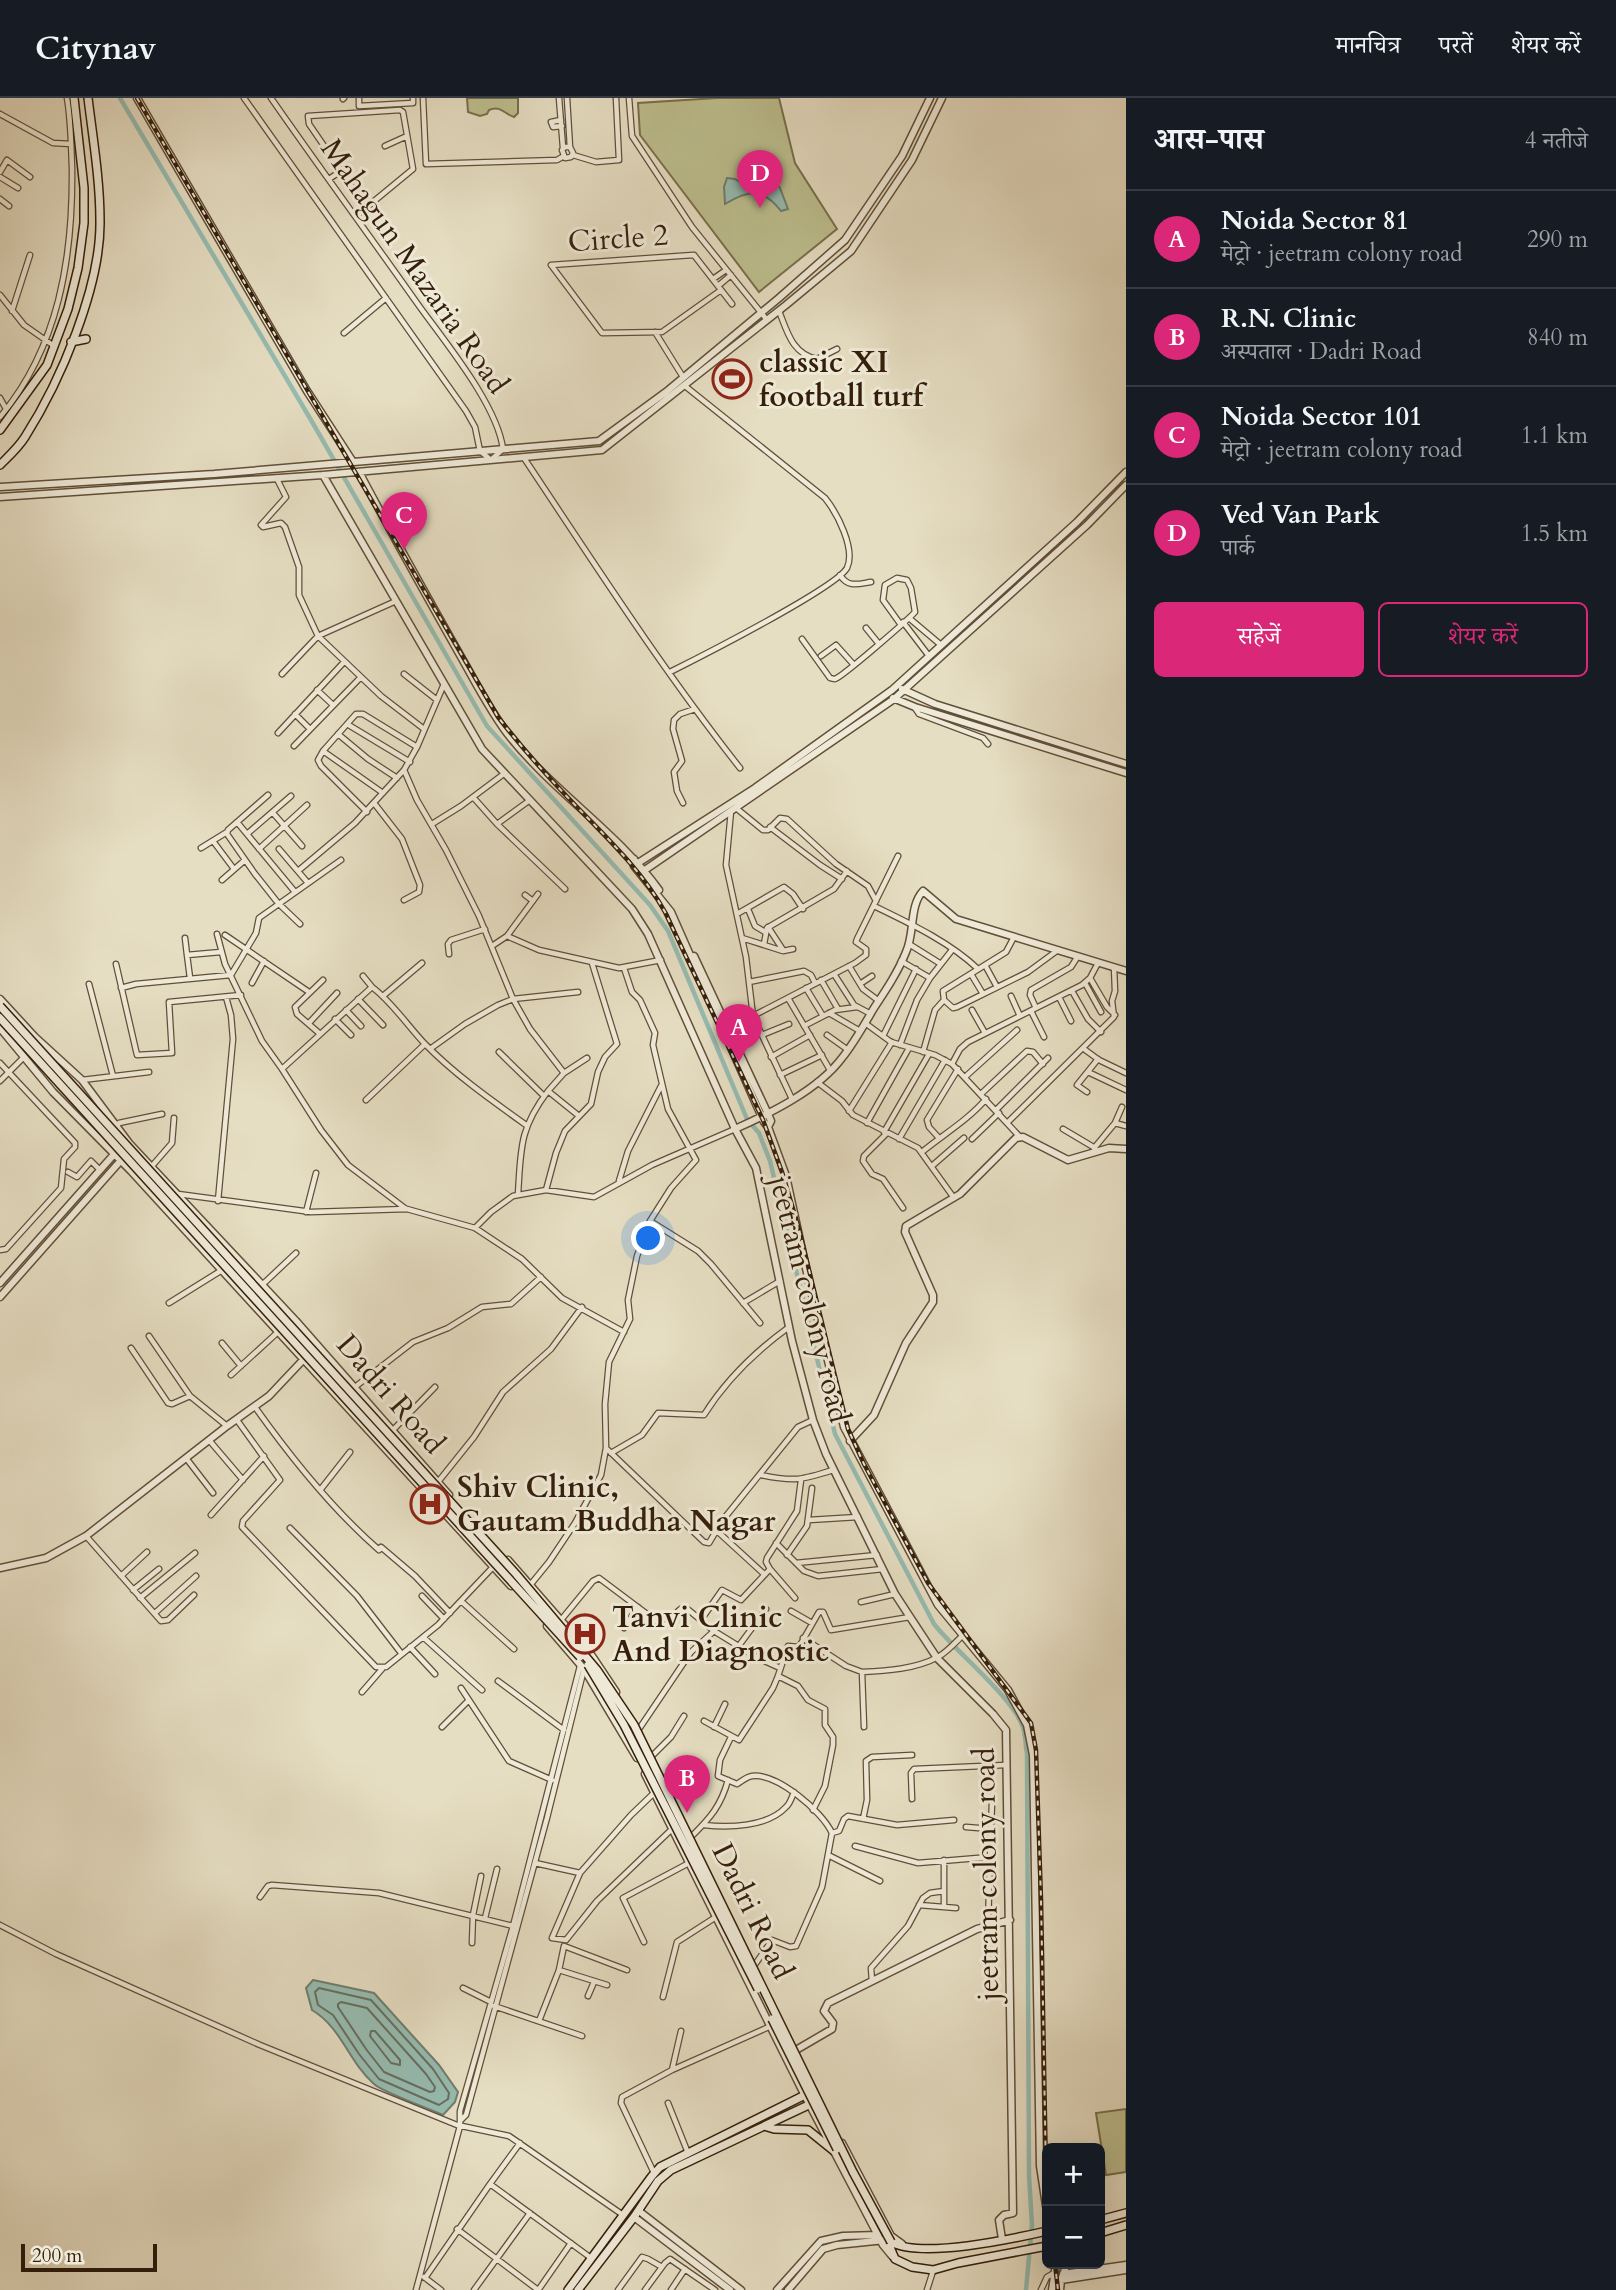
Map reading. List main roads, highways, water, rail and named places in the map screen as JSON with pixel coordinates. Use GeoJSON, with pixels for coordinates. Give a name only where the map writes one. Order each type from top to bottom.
{"type":"FeatureCollection","features":[{"type":"Feature","properties":{"kind":"main road"},"geometry":{"type":"LineString","coordinates":[[0,430],[9,412],[47,365],[68,309],[75,278],[84,223],[84,188],[75,144],[74,98]]}},
{"type":"Feature","properties":{"kind":"main road"},"geometry":{"type":"LineString","coordinates":[[0,466],[28,432],[60,370],[84,312],[98,252],[101,223],[88,98]]}},
{"type":"Feature","properties":{"kind":"main road"},"geometry":{"type":"LineString","coordinates":[[76,121],[84,130],[91,122]]}},
{"type":"Feature","properties":{"kind":"main road"},"geometry":{"type":"LineString","coordinates":[[75,144],[86,135],[94,142]]}},
{"type":"Feature","properties":{"kind":"main road"},"geometry":{"type":"LineString","coordinates":[[71,342],[86,339]]}},
{"type":"Feature","properties":{"kind":"main road"},"geometry":{"type":"LineString","coordinates":[[0,1006],[516,1574],[597,1670],[634,1724],[895,2259],[912,2267],[933,2270],[1042,2246]]}},
{"type":"Feature","properties":{"kind":"main road"},"geometry":{"type":"LineString","coordinates":[[0,1018],[590,1669],[624,1724],[821,2118],[887,2238],[902,2248],[942,2249],[1042,2232]]}},
{"type":"Feature","properties":{"kind":"main road"},"geometry":{"type":"LineString","coordinates":[[568,2290],[654,2173],[667,2163],[815,2090]]}},
{"type":"Feature","properties":{"kind":"main road"},"geometry":{"type":"LineString","coordinates":[[578,2290],[637,2216],[658,2181],[671,2170],[820,2100]]}},
{"type":"Feature","properties":{"kind":"main road"},"geometry":{"type":"LineString","coordinates":[[764,2126],[808,2130],[834,2151]]}},
{"type":"Feature","properties":{"kind":"main road"},"geometry":{"type":"LineString","coordinates":[[1105,2219],[1126,2213]]}},
{"type":"Feature","properties":{"kind":"main road"},"geometry":{"type":"LineString","coordinates":[[1105,2231],[1126,2225]]}},
{"type":"Feature","properties":{"kind":"water"},"geometry":{"type":"Polygon","coordinates":[[[727,178],[746,185],[758,179],[774,180],[788,209],[781,211],[768,198],[755,193],[725,204],[724,187],[727,178]]]}},
{"type":"Feature","properties":{"kind":"water"},"geometry":{"type":"Polygon","coordinates":[[[313,1980],[374,1993],[439,2065],[458,2092],[455,2102],[443,2115],[387,2092],[365,2075],[331,2026],[312,2010],[306,1988],[313,1980]]]}},
{"type":"Feature","properties":{"kind":"waterway"},"geometry":{"type":"LineString","coordinates":[[120,98],[311,420],[487,726],[650,905],[668,931],[747,1119],[759,1133],[770,1161],[835,1434],[934,1624],[996,1688],[1022,1725],[1027,1753],[1029,2175],[1032,2225],[1026,2290]]}},
{"type":"Feature","properties":{"kind":"railway"},"geometry":{"type":"LineString","coordinates":[[137,98],[498,717],[545,773],[635,869],[665,912],[763,1120],[782,1172],[799,1229],[848,1429],[928,1583],[1031,1723],[1036,1750],[1041,1899],[1047,2206]]}},
{"type":"Feature","properties":{"kind":"railway"},"geometry":{"type":"LineString","coordinates":[[1056,2269],[1058,2290]]}},
{"type":"Feature","properties":{"kind":"place","name":"Ved Van Park"},"geometry":{"type":"Point","coordinates":[760,208]}},
{"type":"Feature","properties":{"kind":"place","name":"classic XI football turf"},"geometry":{"type":"Point","coordinates":[732,379]}},
{"type":"Feature","properties":{"kind":"place","name":"Noida Sector 101"},"geometry":{"type":"Point","coordinates":[404,550]}},
{"type":"Feature","properties":{"kind":"place","name":"Noida Sector 81"},"geometry":{"type":"Point","coordinates":[739,1062]}},
{"type":"Feature","properties":{"kind":"place","name":"Shiv Clinic, Gautam Buddha Nagar"},"geometry":{"type":"Point","coordinates":[430,1504]}},
{"type":"Feature","properties":{"kind":"place","name":"Tanvi Clinic And Diagnostic"},"geometry":{"type":"Point","coordinates":[585,1634]}},
{"type":"Feature","properties":{"kind":"place","name":"R.N. Clinic"},"geometry":{"type":"Point","coordinates":[687,1813]}}]}
